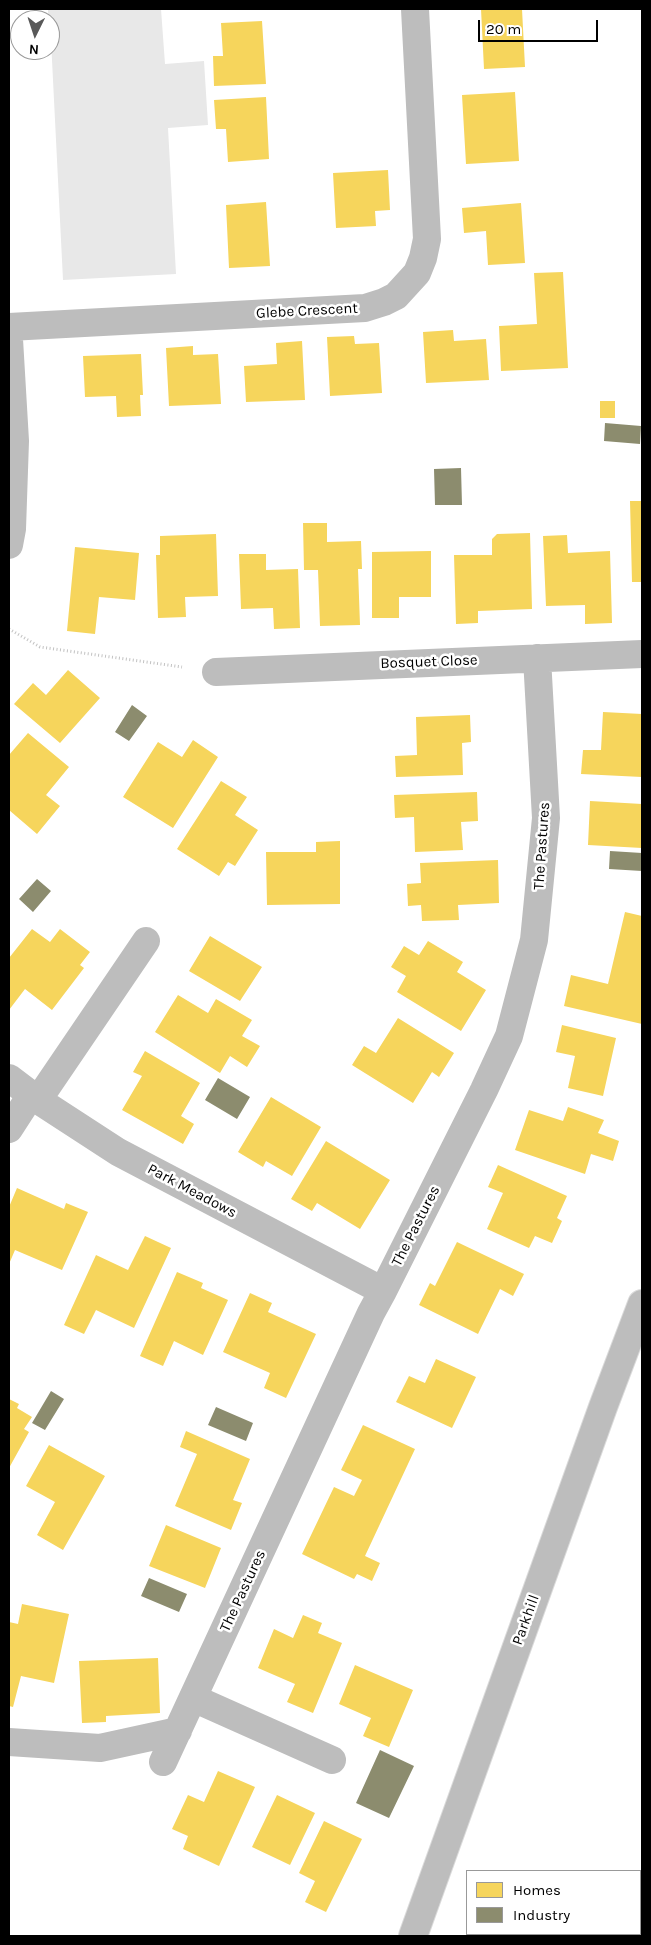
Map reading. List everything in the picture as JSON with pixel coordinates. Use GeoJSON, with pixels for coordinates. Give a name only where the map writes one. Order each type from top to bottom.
{"type":"FeatureCollection","features":[{"type":"Feature","properties":{"kind":"street","name":"Glebe Crescent"},"geometry":{"type":"LineString","coordinates":[[9,327],[364,308],[396,296],[417,274],[427,239],[415,9]]}},
{"type":"Feature","properties":{"kind":"street"},"geometry":{"type":"LineString","coordinates":[[9,339],[15,441],[10,534]]}},
{"type":"Feature","properties":{"kind":"street","name":"Bosquet Close"},"geometry":{"type":"LineString","coordinates":[[216,672],[642,654]]}},
{"type":"Feature","properties":{"kind":"street","name":"The Pastures"},"geometry":{"type":"LineString","coordinates":[[163,1762],[371,1313],[484,1090],[509,1036],[534,940],[546,818],[537,658]]}},
{"type":"Feature","properties":{"kind":"street"},"geometry":{"type":"LineString","coordinates":[[9,1129],[35,1098],[146,940]]}},
{"type":"Feature","properties":{"kind":"street","name":"Park Meadows"},"geometry":{"type":"LineString","coordinates":[[9,1078],[35,1098],[118,1152],[383,1291]]}},
{"type":"Feature","properties":{"kind":"street","name":"Parkhill"},"geometry":{"type":"LineString","coordinates":[[413,1936],[603,1407],[642,1304]]}},
{"type":"Feature","properties":{"kind":"street"},"geometry":{"type":"LineString","coordinates":[[193,1698],[332,1760]]}},
{"type":"Feature","properties":{"kind":"street"},"geometry":{"type":"LineString","coordinates":[[9,1742],[100,1748],[178,1731]]}},
{"type":"Feature","properties":{"kind":"path"},"geometry":{"type":"LineString","coordinates":[[9,629],[40,647],[216,672]]}},
{"type":"Feature","properties":{"kind":"shaded area"},"geometry":{"type":"Polygon","coordinates":[[[161,9],[165,64],[204,61],[208,125],[168,128],[176,274],[63,280],[52,60],[60,60],[60,10],[48,10],[161,9]]]}},
{"type":"Feature","properties":{"kind":"building: Homes"},"geometry":{"type":"Polygon","coordinates":[[[481,9],[522,9],[525,67],[484,69],[481,9]]]}},
{"type":"Feature","properties":{"kind":"building: Homes"},"geometry":{"type":"Polygon","coordinates":[[[262,21],[266,84],[214,86],[213,56],[223,56],[221,23],[262,21]]]}},
{"type":"Feature","properties":{"kind":"building: Homes"},"geometry":{"type":"Polygon","coordinates":[[[515,92],[519,161],[466,164],[462,95],[515,92]]]}},
{"type":"Feature","properties":{"kind":"building: Homes"},"geometry":{"type":"Polygon","coordinates":[[[266,97],[269,159],[228,162],[226,129],[216,129],[214,100],[266,97]]]}},
{"type":"Feature","properties":{"kind":"building: Homes"},"geometry":{"type":"Polygon","coordinates":[[[388,170],[390,210],[375,211],[376,226],[336,228],[333,173],[388,170]]]}},
{"type":"Feature","properties":{"kind":"building: Homes"},"geometry":{"type":"Polygon","coordinates":[[[266,202],[270,266],[229,268],[226,205],[266,202]]]}},
{"type":"Feature","properties":{"kind":"building: Homes"},"geometry":{"type":"Polygon","coordinates":[[[521,203],[525,263],[488,265],[486,231],[464,233],[462,208],[521,203]]]}},
{"type":"Feature","properties":{"kind":"building: Homes"},"geometry":{"type":"Polygon","coordinates":[[[563,272],[568,368],[501,371],[499,326],[537,324],[534,273],[563,272]]]}},
{"type":"Feature","properties":{"kind":"building: Homes"},"geometry":{"type":"Polygon","coordinates":[[[453,330],[454,341],[486,339],[489,380],[426,383],[423,332],[453,330]]]}},
{"type":"Feature","properties":{"kind":"building: Homes"},"geometry":{"type":"Polygon","coordinates":[[[354,336],[355,344],[379,343],[382,393],[330,396],[327,337],[354,336]]]}},
{"type":"Feature","properties":{"kind":"building: Homes"},"geometry":{"type":"Polygon","coordinates":[[[302,341],[305,400],[246,402],[244,366],[277,364],[276,343],[302,341]]]}},
{"type":"Feature","properties":{"kind":"building: Homes"},"geometry":{"type":"Polygon","coordinates":[[[193,346],[193,355],[218,354],[221,404],[169,406],[166,348],[193,346]]]}},
{"type":"Feature","properties":{"kind":"building: Homes"},"geometry":{"type":"Polygon","coordinates":[[[141,354],[143,395],[140,395],[141,416],[117,417],[116,396],[85,397],[83,356],[141,354]]]}},
{"type":"Feature","properties":{"kind":"building: Homes"},"geometry":{"type":"Polygon","coordinates":[[[600,401],[615,401],[615,418],[600,418],[600,401]]]}},
{"type":"Feature","properties":{"kind":"building: Homes"},"geometry":{"type":"Polygon","coordinates":[[[630,501],[642,501],[642,582],[632,582],[630,501]]]}},
{"type":"Feature","properties":{"kind":"building: Homes"},"geometry":{"type":"Polygon","coordinates":[[[303,523],[327,523],[327,542],[361,541],[362,569],[358,569],[360,625],[320,626],[318,570],[304,570],[303,523]]]}},
{"type":"Feature","properties":{"kind":"building: Homes"},"geometry":{"type":"Polygon","coordinates":[[[530,533],[532,609],[478,611],[478,623],[456,624],[454,555],[492,555],[492,539],[497,534],[530,533]]]}},
{"type":"Feature","properties":{"kind":"building: Homes"},"geometry":{"type":"Polygon","coordinates":[[[216,534],[218,596],[185,597],[186,617],[158,618],[156,555],[160,555],[160,536],[216,534]]]}},
{"type":"Feature","properties":{"kind":"building: Homes"},"geometry":{"type":"Polygon","coordinates":[[[567,535],[568,553],[610,551],[612,623],[585,624],[585,605],[546,606],[543,536],[567,535]]]}},
{"type":"Feature","properties":{"kind":"building: Homes"},"geometry":{"type":"Polygon","coordinates":[[[75,547],[139,553],[135,600],[99,597],[95,634],[67,631],[75,547]]]}},
{"type":"Feature","properties":{"kind":"building: Homes"},"geometry":{"type":"Polygon","coordinates":[[[431,551],[431,597],[399,597],[399,618],[372,618],[372,552],[431,551]]]}},
{"type":"Feature","properties":{"kind":"building: Homes"},"geometry":{"type":"Polygon","coordinates":[[[239,554],[266,554],[266,570],[298,569],[300,628],[274,629],[273,608],[241,609],[239,554]]]}},
{"type":"Feature","properties":{"kind":"building: Homes"},"geometry":{"type":"Polygon","coordinates":[[[68,670],[100,698],[60,743],[14,704],[33,683],[46,695],[68,670]]]}},
{"type":"Feature","properties":{"kind":"building: Homes"},"geometry":{"type":"Polygon","coordinates":[[[603,712],[642,714],[642,777],[581,774],[583,750],[601,750],[603,712]]]}},
{"type":"Feature","properties":{"kind":"building: Homes"},"geometry":{"type":"Polygon","coordinates":[[[470,715],[471,742],[462,743],[463,775],[396,777],[395,756],[417,755],[416,717],[470,715]]]}},
{"type":"Feature","properties":{"kind":"building: Homes"},"geometry":{"type":"Polygon","coordinates":[[[28,733],[69,767],[46,795],[60,806],[37,834],[9,810],[9,755],[28,733]]]}},
{"type":"Feature","properties":{"kind":"building: Homes"},"geometry":{"type":"Polygon","coordinates":[[[193,740],[218,757],[173,828],[123,797],[158,742],[182,757],[193,740]]]}},
{"type":"Feature","properties":{"kind":"building: Homes"},"geometry":{"type":"Polygon","coordinates":[[[221,781],[247,797],[235,815],[258,830],[235,866],[228,862],[219,876],[177,849],[221,781]]]}},
{"type":"Feature","properties":{"kind":"building: Homes"},"geometry":{"type":"Polygon","coordinates":[[[477,792],[478,821],[461,822],[463,850],[415,852],[414,817],[395,818],[394,795],[477,792]]]}},
{"type":"Feature","properties":{"kind":"building: Homes"},"geometry":{"type":"Polygon","coordinates":[[[590,801],[642,804],[642,848],[588,845],[590,801]]]}},
{"type":"Feature","properties":{"kind":"building: Homes"},"geometry":{"type":"Polygon","coordinates":[[[340,841],[340,904],[267,905],[266,852],[316,852],[316,842],[340,841]]]}},
{"type":"Feature","properties":{"kind":"building: Homes"},"geometry":{"type":"Polygon","coordinates":[[[498,860],[499,903],[458,905],[459,920],[422,921],[421,905],[408,906],[407,884],[421,883],[420,863],[498,860]]]}},
{"type":"Feature","properties":{"kind":"building: Homes"},"geometry":{"type":"Polygon","coordinates":[[[625,912],[642,916],[642,1024],[564,1006],[571,975],[608,984],[625,912]]]}},
{"type":"Feature","properties":{"kind":"building: Homes"},"geometry":{"type":"Polygon","coordinates":[[[32,929],[50,942],[60,929],[90,952],[80,965],[84,968],[52,1010],[25,989],[9,1010],[9,958],[32,929]]]}},
{"type":"Feature","properties":{"kind":"building: Homes"},"geometry":{"type":"Polygon","coordinates":[[[210,936],[262,967],[240,1001],[189,971],[210,936]]]}},
{"type":"Feature","properties":{"kind":"building: Homes"},"geometry":{"type":"Polygon","coordinates":[[[428,941],[463,962],[457,972],[486,990],[461,1031],[397,992],[406,976],[391,967],[404,946],[419,955],[428,941]]]}},
{"type":"Feature","properties":{"kind":"building: Homes"},"geometry":{"type":"Polygon","coordinates":[[[178,995],[208,1013],[216,999],[252,1020],[242,1036],[260,1046],[247,1067],[230,1056],[220,1073],[155,1032],[178,995]]]}},
{"type":"Feature","properties":{"kind":"building: Homes"},"geometry":{"type":"Polygon","coordinates":[[[398,1018],[454,1053],[439,1077],[432,1072],[413,1103],[352,1065],[364,1046],[376,1053],[398,1018]]]}},
{"type":"Feature","properties":{"kind":"building: Homes"},"geometry":{"type":"Polygon","coordinates":[[[562,1025],[616,1038],[603,1096],[568,1088],[575,1056],[556,1052],[562,1025]]]}},
{"type":"Feature","properties":{"kind":"building: Homes"},"geometry":{"type":"Polygon","coordinates":[[[145,1051],[200,1083],[181,1116],[194,1124],[183,1144],[122,1110],[142,1076],[133,1072],[145,1051]]]}},
{"type":"Feature","properties":{"kind":"building: Homes"},"geometry":{"type":"Polygon","coordinates":[[[271,1097],[321,1127],[292,1176],[266,1161],[263,1167],[238,1152],[271,1097]]]}},
{"type":"Feature","properties":{"kind":"building: Homes"},"geometry":{"type":"Polygon","coordinates":[[[568,1107],[604,1120],[598,1133],[619,1141],[613,1161],[591,1154],[585,1174],[515,1150],[529,1110],[563,1121],[568,1107]]]}},
{"type":"Feature","properties":{"kind":"building: Homes"},"geometry":{"type":"Polygon","coordinates":[[[326,1141],[390,1180],[360,1229],[317,1203],[312,1211],[291,1199],[326,1141]]]}},
{"type":"Feature","properties":{"kind":"building: Homes"},"geometry":{"type":"Polygon","coordinates":[[[498,1165],[567,1196],[557,1218],[562,1221],[552,1243],[535,1236],[529,1248],[487,1229],[503,1193],[488,1187],[498,1165]]]}},
{"type":"Feature","properties":{"kind":"building: Homes"},"geometry":{"type":"Polygon","coordinates":[[[17,1188],[64,1209],[66,1203],[88,1212],[62,1270],[15,1250],[9,1264],[9,1207],[17,1188]]]}},
{"type":"Feature","properties":{"kind":"building: Homes"},"geometry":{"type":"Polygon","coordinates":[[[145,1236],[171,1248],[134,1328],[96,1310],[84,1334],[64,1325],[96,1255],[128,1270],[145,1236]]]}},
{"type":"Feature","properties":{"kind":"building: Homes"},"geometry":{"type":"Polygon","coordinates":[[[457,1242],[524,1274],[513,1296],[500,1289],[478,1334],[419,1305],[430,1283],[435,1286],[457,1242]]]}},
{"type":"Feature","properties":{"kind":"building: Homes"},"geometry":{"type":"Polygon","coordinates":[[[177,1272],[203,1283],[201,1288],[228,1300],[203,1355],[174,1341],[163,1366],[140,1356],[177,1272]]]}},
{"type":"Feature","properties":{"kind":"building: Homes"},"geometry":{"type":"Polygon","coordinates":[[[250,1293],[272,1303],[268,1312],[316,1334],[286,1398],[264,1388],[270,1373],[223,1352],[250,1293]]]}},
{"type":"Feature","properties":{"kind":"building: Homes"},"geometry":{"type":"Polygon","coordinates":[[[436,1359],[476,1377],[452,1428],[396,1402],[409,1376],[425,1383],[436,1359]]]}},
{"type":"Feature","properties":{"kind":"building: Homes"},"geometry":{"type":"Polygon","coordinates":[[[9,1399],[19,1404],[17,1408],[32,1417],[24,1429],[29,1432],[9,1468],[9,1399]]]}},
{"type":"Feature","properties":{"kind":"building: Homes"},"geometry":{"type":"Polygon","coordinates":[[[363,1425],[415,1449],[365,1556],[380,1563],[372,1581],[357,1574],[354,1579],[302,1554],[334,1487],[354,1496],[362,1480],[341,1470],[363,1425]]]}},
{"type":"Feature","properties":{"kind":"building: Homes"},"geometry":{"type":"Polygon","coordinates":[[[186,1431],[250,1459],[233,1500],[242,1503],[231,1530],[175,1506],[197,1454],[180,1447],[186,1431]]]}},
{"type":"Feature","properties":{"kind":"building: Homes"},"geometry":{"type":"Polygon","coordinates":[[[49,1445],[105,1476],[63,1550],[37,1535],[55,1502],[26,1486],[49,1445]]]}},
{"type":"Feature","properties":{"kind":"building: Homes"},"geometry":{"type":"Polygon","coordinates":[[[166,1525],[221,1548],[205,1588],[149,1566],[166,1525]]]}},
{"type":"Feature","properties":{"kind":"building: Homes"},"geometry":{"type":"Polygon","coordinates":[[[22,1604],[69,1614],[54,1683],[21,1676],[13,1707],[9,1706],[9,1622],[18,1624],[22,1604]]]}},
{"type":"Feature","properties":{"kind":"building: Homes"},"geometry":{"type":"Polygon","coordinates":[[[303,1615],[322,1623],[318,1633],[342,1643],[313,1713],[287,1702],[295,1684],[258,1668],[274,1629],[293,1638],[303,1615]]]}},
{"type":"Feature","properties":{"kind":"building: Homes"},"geometry":{"type":"Polygon","coordinates":[[[158,1658],[160,1713],[106,1716],[106,1722],[82,1723],[79,1661],[158,1658]]]}},
{"type":"Feature","properties":{"kind":"building: Homes"},"geometry":{"type":"Polygon","coordinates":[[[355,1665],[413,1690],[389,1747],[363,1736],[371,1718],[339,1704],[355,1665]]]}},
{"type":"Feature","properties":{"kind":"building: Homes"},"geometry":{"type":"Polygon","coordinates":[[[218,1771],[255,1787],[219,1866],[183,1849],[188,1836],[172,1829],[188,1795],[204,1802],[218,1771]]]}},
{"type":"Feature","properties":{"kind":"building: Homes"},"geometry":{"type":"Polygon","coordinates":[[[277,1795],[315,1813],[290,1865],[252,1847],[277,1795]]]}},
{"type":"Feature","properties":{"kind":"building: Homes"},"geometry":{"type":"Polygon","coordinates":[[[324,1821],[362,1839],[326,1912],[305,1902],[315,1881],[299,1873],[324,1821]]]}},
{"type":"Feature","properties":{"kind":"building: Industry"},"geometry":{"type":"Polygon","coordinates":[[[605,423],[641,426],[640,444],[604,441],[605,423]]]}},
{"type":"Feature","properties":{"kind":"building: Industry"},"geometry":{"type":"Polygon","coordinates":[[[461,468],[462,505],[435,505],[434,469],[461,468]]]}},
{"type":"Feature","properties":{"kind":"building: Industry"},"geometry":{"type":"Polygon","coordinates":[[[132,705],[147,716],[129,741],[115,732],[132,705]]]}},
{"type":"Feature","properties":{"kind":"building: Industry"},"geometry":{"type":"Polygon","coordinates":[[[610,851],[642,853],[642,871],[609,869],[610,851]]]}},
{"type":"Feature","properties":{"kind":"building: Industry"},"geometry":{"type":"Polygon","coordinates":[[[37,879],[51,891],[33,912],[19,899],[37,879]]]}},
{"type":"Feature","properties":{"kind":"building: Industry"},"geometry":{"type":"Polygon","coordinates":[[[218,1078],[250,1097],[237,1119],[205,1100],[218,1078]]]}},
{"type":"Feature","properties":{"kind":"building: Industry"},"geometry":{"type":"Polygon","coordinates":[[[51,1391],[64,1399],[45,1430],[32,1423],[51,1391]]]}},
{"type":"Feature","properties":{"kind":"building: Industry"},"geometry":{"type":"Polygon","coordinates":[[[216,1407],[253,1423],[246,1441],[208,1425],[216,1407]]]}},
{"type":"Feature","properties":{"kind":"building: Industry"},"geometry":{"type":"Polygon","coordinates":[[[149,1578],[187,1594],[179,1612],[141,1596],[149,1578]]]}},
{"type":"Feature","properties":{"kind":"building: Industry"},"geometry":{"type":"Polygon","coordinates":[[[380,1750],[414,1766],[389,1818],[356,1803],[380,1750]]]}}]}
